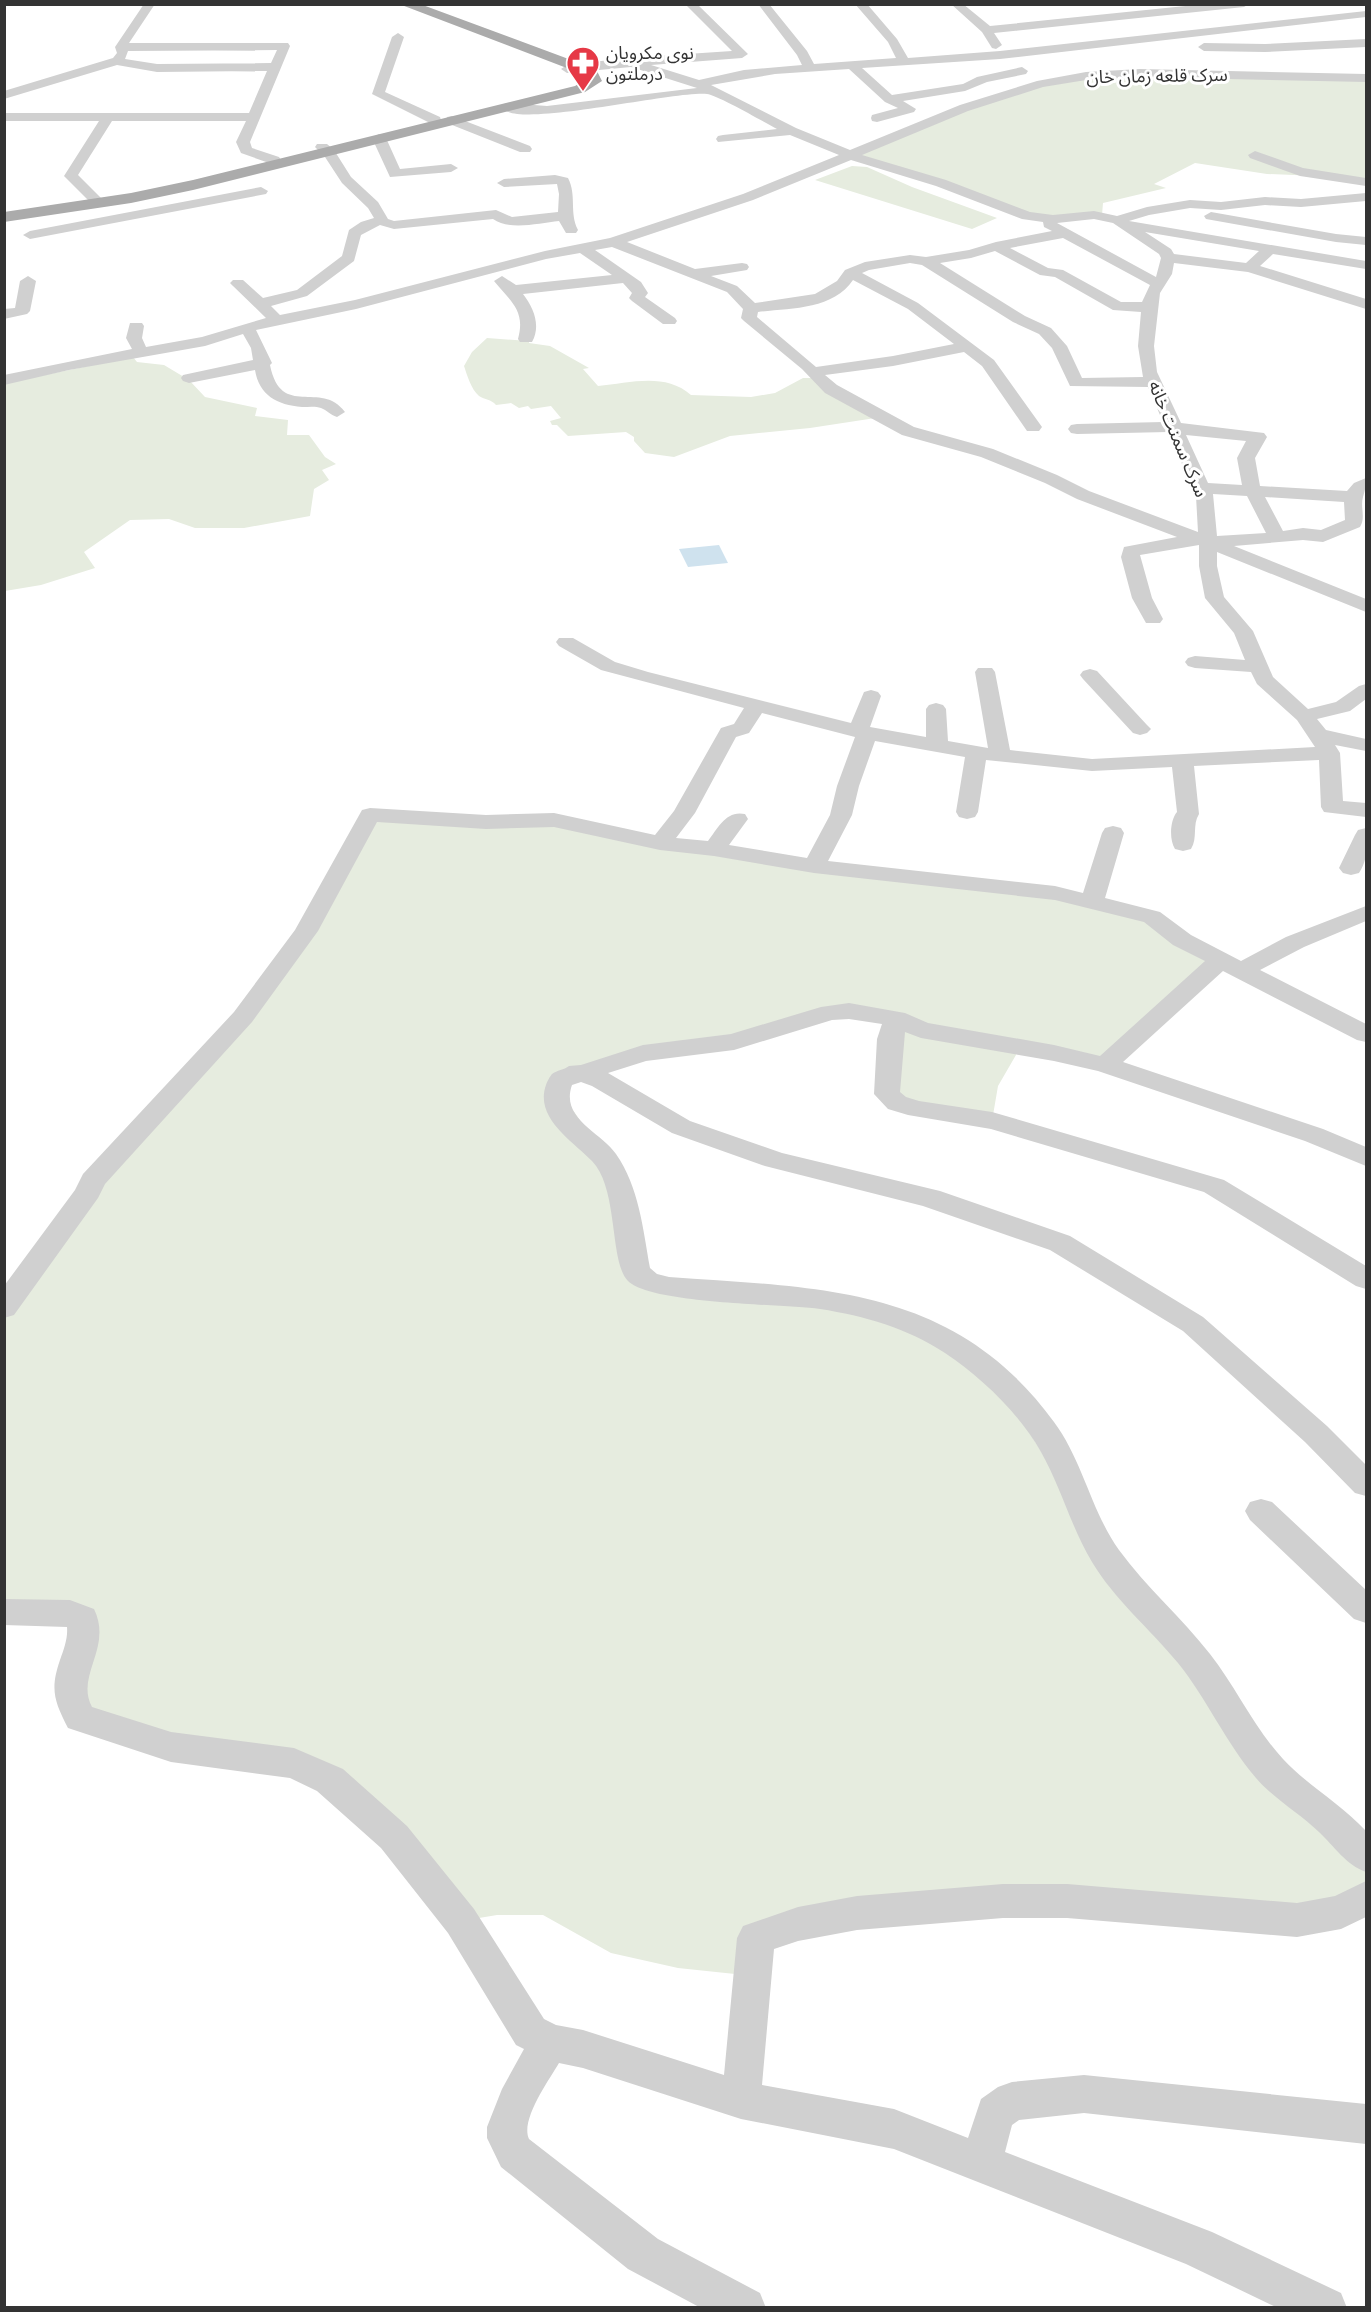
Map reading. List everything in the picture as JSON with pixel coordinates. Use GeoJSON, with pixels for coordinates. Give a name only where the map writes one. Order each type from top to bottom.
{"type":"FeatureCollection","features":[{"type":"Feature","properties":{"kind":"main road"},"geometry":{"type":"LineString","coordinates":[[5,218],[379,138],[580,89],[594,81],[592,74],[397,4]]}},
{"type":"Feature","properties":{"kind":"main road"},"geometry":{"type":"LineString","coordinates":[[4,212],[193,185],[503,103],[581,80],[581,75],[572,68],[406,4]]}},
{"type":"Feature","properties":{"kind":"street"},"geometry":{"type":"LineString","coordinates":[[120,47],[150,4]]}},
{"type":"Feature","properties":{"kind":"street"},"geometry":{"type":"LineString","coordinates":[[572,68],[742,54],[690,4]]}},
{"type":"Feature","properties":{"kind":"street"},"geometry":{"type":"LineString","coordinates":[[763,4],[803,54],[810,68]]}},
{"type":"Feature","properties":{"kind":"street"},"geometry":{"type":"LineString","coordinates":[[860,4],[893,41],[904,62]]}},
{"type":"Feature","properties":{"kind":"street"},"geometry":{"type":"LineString","coordinates":[[956,4],[987,30],[1000,55]]}},
{"type":"Feature","properties":{"kind":"street"},"geometry":{"type":"LineString","coordinates":[[987,30],[1244,4]]}},
{"type":"Feature","properties":{"kind":"street"},"geometry":{"type":"LineString","coordinates":[[1349,4],[1366,13]]}},
{"type":"Feature","properties":{"kind":"street"},"geometry":{"type":"LineString","coordinates":[[1238,5],[1277,25]]}},
{"type":"Feature","properties":{"kind":"street"},"geometry":{"type":"LineString","coordinates":[[508,107],[509,109],[547,110],[704,87],[744,74],[1000,55],[1366,13]]}},
{"type":"Feature","properties":{"kind":"street"},"geometry":{"type":"LineString","coordinates":[[1046,14],[1097,43]]}},
{"type":"Feature","properties":{"kind":"street"},"geometry":{"type":"LineString","coordinates":[[1174,36],[1183,45],[1215,48],[1366,43]]}},
{"type":"Feature","properties":{"kind":"street"},"geometry":{"type":"LineString","coordinates":[[398,37],[378,94],[435,120]]}},
{"type":"Feature","properties":{"kind":"street"},"geometry":{"type":"LineString","coordinates":[[1141,52],[1149,46],[1145,39]]}},
{"type":"Feature","properties":{"kind":"street"},"geometry":{"type":"LineString","coordinates":[[120,47],[284,46],[243,142],[246,150],[274,160]]}},
{"type":"Feature","properties":{"kind":"street"},"geometry":{"type":"LineString","coordinates":[[117,61],[123,53],[120,47]]}},
{"type":"Feature","properties":{"kind":"street"},"geometry":{"type":"LineString","coordinates":[[4,95],[117,61],[157,68],[276,68]]}},
{"type":"Feature","properties":{"kind":"street"},"geometry":{"type":"LineString","coordinates":[[627,62],[704,87],[791,130],[853,156],[941,183],[1040,219],[1158,284]]}},
{"type":"Feature","properties":{"kind":"street"},"geometry":{"type":"LineString","coordinates":[[1065,79],[1066,76],[1115,62]]}},
{"type":"Feature","properties":{"kind":"street"},"geometry":{"type":"LineString","coordinates":[[852,65],[889,99],[910,110],[877,118]]}},
{"type":"Feature","properties":{"kind":"street"},"geometry":{"type":"LineString","coordinates":[[889,99],[965,87],[981,80],[1022,71]]}},
{"type":"Feature","properties":{"kind":"street","name":"سرک قلعه زمان خان"},"geometry":{"type":"LineString","coordinates":[[4,380],[205,341],[247,327],[356,304],[487,272],[545,255],[613,242],[748,198],[964,108],[1065,79],[1140,73],[1366,78]]}},
{"type":"Feature","properties":{"kind":"street"},"geometry":{"type":"LineString","coordinates":[[4,117],[254,117]]}},
{"type":"Feature","properties":{"kind":"street"},"geometry":{"type":"LineString","coordinates":[[104,220],[87,207],[93,201],[71,176],[108,117]]}},
{"type":"Feature","properties":{"kind":"street"},"geometry":{"type":"LineString","coordinates":[[452,120],[525,149]]}},
{"type":"Feature","properties":{"kind":"street"},"geometry":{"type":"LineString","coordinates":[[723,139],[791,130]]}},
{"type":"Feature","properties":{"kind":"street"},"geometry":{"type":"LineString","coordinates":[[76,134],[99,134]]}},
{"type":"Feature","properties":{"kind":"street"},"geometry":{"type":"LineString","coordinates":[[379,138],[394,174],[451,168]]}},
{"type":"Feature","properties":{"kind":"street"},"geometry":{"type":"LineString","coordinates":[[326,149],[342,175],[376,206],[381,217],[380,221]]}},
{"type":"Feature","properties":{"kind":"street"},"geometry":{"type":"LineString","coordinates":[[1255,154],[1300,172],[1366,182]]}},
{"type":"Feature","properties":{"kind":"street"},"geometry":{"type":"LineString","coordinates":[[504,183],[524,188],[555,179],[563,181],[567,190],[563,216],[570,229],[588,247],[636,285],[640,293],[637,298],[669,321]]}},
{"type":"Feature","properties":{"kind":"street"},"geometry":{"type":"LineString","coordinates":[[30,235],[261,191]]}},
{"type":"Feature","properties":{"kind":"street"},"geometry":{"type":"LineString","coordinates":[[1122,223],[1146,211],[1190,204],[1221,206],[1265,201],[1301,203],[1366,197]]}},
{"type":"Feature","properties":{"kind":"street"},"geometry":{"type":"LineString","coordinates":[[1168,208],[1336,238],[1366,241]]}},
{"type":"Feature","properties":{"kind":"street"},"geometry":{"type":"LineString","coordinates":[[259,304],[302,293],[349,258],[354,233],[366,225],[380,221],[394,225],[496,214],[504,220],[512,221],[563,216]]}},
{"type":"Feature","properties":{"kind":"street"},"geometry":{"type":"LineString","coordinates":[[1040,219],[1094,215],[1122,223],[1268,250],[1366,265]]}},
{"type":"Feature","properties":{"kind":"street"},"geometry":{"type":"LineString","coordinates":[[1122,223],[1151,240],[1166,252],[1168,258],[1250,268],[1366,304]]}},
{"type":"Feature","properties":{"kind":"street"},"geometry":{"type":"LineString","coordinates":[[751,308],[823,298],[845,283],[850,273],[865,266],[910,259],[926,261],[971,254],[996,246],[1065,233]]}},
{"type":"Feature","properties":{"kind":"street"},"geometry":{"type":"LineString","coordinates":[[613,242],[732,289],[751,308]]}},
{"type":"Feature","properties":{"kind":"street"},"geometry":{"type":"LineString","coordinates":[[530,244],[545,255]]}},
{"type":"Feature","properties":{"kind":"street"},"geometry":{"type":"LineString","coordinates":[[996,246],[1046,272],[1058,273],[1112,305],[1149,307]]}},
{"type":"Feature","properties":{"kind":"street"},"geometry":{"type":"LineString","coordinates":[[1250,268],[1268,250]]}},
{"type":"Feature","properties":{"kind":"street","name":"سرک سمنت خانه"},"geometry":{"type":"LineString","coordinates":[[1168,258],[1164,274],[1152,293],[1149,307],[1146,346],[1149,372],[1205,496],[1203,540],[1215,598],[1243,631],[1264,680],[1304,716],[1324,744]]}},
{"type":"Feature","properties":{"kind":"street"},"geometry":{"type":"LineString","coordinates":[[926,261],[954,277],[989,302],[1045,331],[1059,346],[1076,383],[1153,382]]}},
{"type":"Feature","properties":{"kind":"street"},"geometry":{"type":"LineString","coordinates":[[693,274],[741,267]]}},
{"type":"Feature","properties":{"kind":"street"},"geometry":{"type":"LineString","coordinates":[[487,272],[514,290],[521,299],[529,331],[526,339]]}},
{"type":"Feature","properties":{"kind":"street"},"geometry":{"type":"LineString","coordinates":[[850,273],[913,306],[988,363],[1033,427]]}},
{"type":"Feature","properties":{"kind":"street"},"geometry":{"type":"LineString","coordinates":[[514,290],[627,278]]}},
{"type":"Feature","properties":{"kind":"street"},"geometry":{"type":"LineString","coordinates":[[4,314],[22,311],[28,280]]}},
{"type":"Feature","properties":{"kind":"street"},"geometry":{"type":"LineString","coordinates":[[238,283],[279,321]]}},
{"type":"Feature","properties":{"kind":"street"},"geometry":{"type":"LineString","coordinates":[[356,304],[373,320]]}},
{"type":"Feature","properties":{"kind":"street"},"geometry":{"type":"LineString","coordinates":[[751,308],[749,318],[808,366],[831,389],[908,431],[987,453],[1052,479],[1083,495],[1203,540],[1366,606]]}},
{"type":"Feature","properties":{"kind":"street"},"geometry":{"type":"LineString","coordinates":[[136,326],[135,338],[141,352]]}},
{"type":"Feature","properties":{"kind":"street"},"geometry":{"type":"LineString","coordinates":[[247,327],[259,348],[264,363],[265,380],[274,394],[293,401],[326,402],[337,412]]}},
{"type":"Feature","properties":{"kind":"street"},"geometry":{"type":"LineString","coordinates":[[812,372],[893,361],[965,346]]}},
{"type":"Feature","properties":{"kind":"street"},"geometry":{"type":"LineString","coordinates":[[189,378],[264,363]]}},
{"type":"Feature","properties":{"kind":"street"},"geometry":{"type":"LineString","coordinates":[[1077,429],[1174,427],[1258,437],[1246,456],[1248,480],[1277,538]]}},
{"type":"Feature","properties":{"kind":"street"},"geometry":{"type":"LineString","coordinates":[[1153,619],[1142,598],[1130,556],[1131,551],[1203,540],[1277,538],[1303,534],[1323,536],[1360,525],[1353,497],[1356,489],[1366,483]]}},
{"type":"Feature","properties":{"kind":"street"},"geometry":{"type":"LineString","coordinates":[[1202,488],[1353,497]]}},
{"type":"Feature","properties":{"kind":"street"},"geometry":{"type":"LineString","coordinates":[[566,642],[608,666],[863,732],[976,753],[1092,765],[1182,760],[1324,744],[1366,745]]}},
{"type":"Feature","properties":{"kind":"street"},"geometry":{"type":"LineString","coordinates":[[1195,662],[1260,667]]}},
{"type":"Feature","properties":{"kind":"street"},"geometry":{"type":"LineString","coordinates":[[986,672],[996,722],[999,755]]}},
{"type":"Feature","properties":{"kind":"street"},"geometry":{"type":"LineString","coordinates":[[1090,675],[1140,729]]}},
{"type":"Feature","properties":{"kind":"street"},"geometry":{"type":"LineString","coordinates":[[1304,716],[1343,707],[1366,690]]}},
{"type":"Feature","properties":{"kind":"street"},"geometry":{"type":"LineString","coordinates":[[814,866],[841,815],[871,696]]}},
{"type":"Feature","properties":{"kind":"street"},"geometry":{"type":"LineString","coordinates":[[660,843],[684,813],[728,732],[742,729],[756,705]]}},
{"type":"Feature","properties":{"kind":"street"},"geometry":{"type":"LineString","coordinates":[[936,709],[937,747]]}},
{"type":"Feature","properties":{"kind":"street"},"geometry":{"type":"LineString","coordinates":[[1324,744],[1332,807],[1366,810]]}},
{"type":"Feature","properties":{"kind":"street"},"geometry":{"type":"LineString","coordinates":[[967,812],[976,753]]}},
{"type":"Feature","properties":{"kind":"street"},"geometry":{"type":"LineString","coordinates":[[1182,760],[1188,813],[1184,818],[1183,844]]}},
{"type":"Feature","properties":{"kind":"street"},"geometry":{"type":"LineString","coordinates":[[4,1308],[88,1192],[93,1180],[243,1017],[285,961],[328,894],[370,815],[486,822],[554,820],[660,843],[714,849],[814,866],[1055,893],[1092,901],[1152,917],[1182,940],[1366,1034]]}},
{"type":"Feature","properties":{"kind":"street"},"geometry":{"type":"LineString","coordinates":[[714,849],[737,819]]}},
{"type":"Feature","properties":{"kind":"street"},"geometry":{"type":"LineString","coordinates":[[1092,901],[1113,833]]}},
{"type":"Feature","properties":{"kind":"street"},"geometry":{"type":"LineString","coordinates":[[1351,868],[1366,835]]}},
{"type":"Feature","properties":{"kind":"street"},"geometry":{"type":"LineString","coordinates":[[1105,1065],[1232,965],[1366,914]]}},
{"type":"Feature","properties":{"kind":"street"},"geometry":{"type":"LineString","coordinates":[[1366,1157],[1314,1135],[1105,1065],[1054,1053],[921,1030],[896,1018],[849,1011],[830,1012],[734,1042],[643,1053],[578,1072],[561,1080],[555,1097],[560,1110],[579,1137],[606,1158],[622,1192],[636,1272],[646,1281],[669,1287],[846,1303],[906,1319],[941,1335],[971,1356],[1023,1407],[1044,1432],[1062,1462],[1091,1531],[1115,1570],[1150,1607],[1208,1676],[1270,1769],[1346,1832],[1366,1856]]}},
{"type":"Feature","properties":{"kind":"street"},"geometry":{"type":"LineString","coordinates":[[896,1018],[890,1039],[887,1094],[897,1103],[955,1117],[1002,1124],[1214,1186],[1366,1279]]}},
{"type":"Feature","properties":{"kind":"street"},"geometry":{"type":"LineString","coordinates":[[578,1072],[601,1080],[681,1127],[775,1160],[930,1198],[1060,1243],[1193,1324],[1316,1434],[1366,1484]]}},
{"type":"Feature","properties":{"kind":"street"},"geometry":{"type":"LineString","coordinates":[[1261,1511],[1366,1610]]}},
{"type":"Feature","properties":{"kind":"street"},"geometry":{"type":"LineString","coordinates":[[4,1612],[70,1613],[82,1619],[86,1628],[72,1674],[70,1694],[73,1707],[80,1718],[171,1747],[294,1763],[330,1780],[394,1837],[461,1921],[530,2032],[550,2043],[584,2049],[741,2100],[894,2129],[1197,2247],[1326,2307]]}},
{"type":"Feature","properties":{"kind":"street"},"geometry":{"type":"LineString","coordinates":[[741,2100],[756,1938],[798,1924],[857,1913],[1003,1901],[1066,1901],[1297,1920],[1341,1912],[1366,1898]]}},
{"type":"Feature","properties":{"kind":"street"},"geometry":{"type":"LineString","coordinates":[[550,2043],[535,2067],[507,2124],[507,2137],[515,2153],[643,2254],[745,2307]]}},
{"type":"Feature","properties":{"kind":"street"},"geometry":{"type":"LineString","coordinates":[[983,2165],[995,2113],[1012,2101],[1084,2094],[1366,2124]]}},
{"type":"Feature","properties":{"kind":"shaded area"},"geometry":{"type":"Polygon","coordinates":[[[1222,74],[1366,78],[1366,178],[1267,174],[1195,163],[1154,184],[1166,188],[1103,203],[1102,215],[1040,219],[853,156],[964,108],[1065,79],[1222,74]]]}},
{"type":"Feature","properties":{"kind":"shaded area"},"geometry":{"type":"Polygon","coordinates":[[[852,166],[867,167],[912,187],[997,218],[972,229],[815,180],[852,166]]]}},
{"type":"Feature","properties":{"kind":"shaded area"},"geometry":{"type":"Polygon","coordinates":[[[487,338],[529,341],[529,343],[550,346],[589,368],[583,369],[598,386],[635,381],[659,381],[670,383],[691,395],[751,397],[775,393],[803,378],[818,378],[882,417],[810,428],[730,436],[674,457],[645,453],[634,441],[634,437],[626,432],[568,436],[557,425],[552,425],[550,421],[561,418],[551,406],[531,409],[528,406],[519,408],[511,403],[496,405],[479,396],[464,366],[472,352],[487,338]]]}},
{"type":"Feature","properties":{"kind":"shaded area"},"geometry":{"type":"Polygon","coordinates":[[[133,357],[137,362],[164,365],[189,380],[205,397],[257,408],[255,416],[288,420],[287,435],[309,435],[325,457],[336,464],[322,470],[329,480],[314,489],[310,516],[244,528],[195,528],[169,519],[130,520],[84,552],[95,568],[41,585],[5,591],[5,383],[133,357]]]}},
{"type":"Feature","properties":{"kind":"shaded area"},"geometry":{"type":"Polygon","coordinates":[[[370,815],[537,819],[602,831],[1055,893],[1152,917],[1221,960],[1105,1065],[1020,1048],[998,1086],[992,1121],[897,1103],[896,1019],[865,1013],[643,1053],[557,1087],[606,1158],[636,1272],[906,1319],[996,1379],[1115,1570],[1366,1856],[1366,1898],[1341,1912],[1067,1901],[757,1938],[754,1976],[678,1968],[611,1953],[543,1915],[497,1915],[461,1921],[329,1780],[80,1718],[86,1628],[5,1612],[4,1308],[37,1264],[243,1017],[370,815]]]}},
{"type":"Feature","properties":{"kind":"water"},"geometry":{"type":"Polygon","coordinates":[[[719,545],[728,563],[688,567],[679,549],[719,545]]]}},
{"type":"Feature","properties":{"kind":"place","name":"نوی مکرویان درملتون"},"geometry":{"type":"Point","coordinates":[583,92]}}]}
